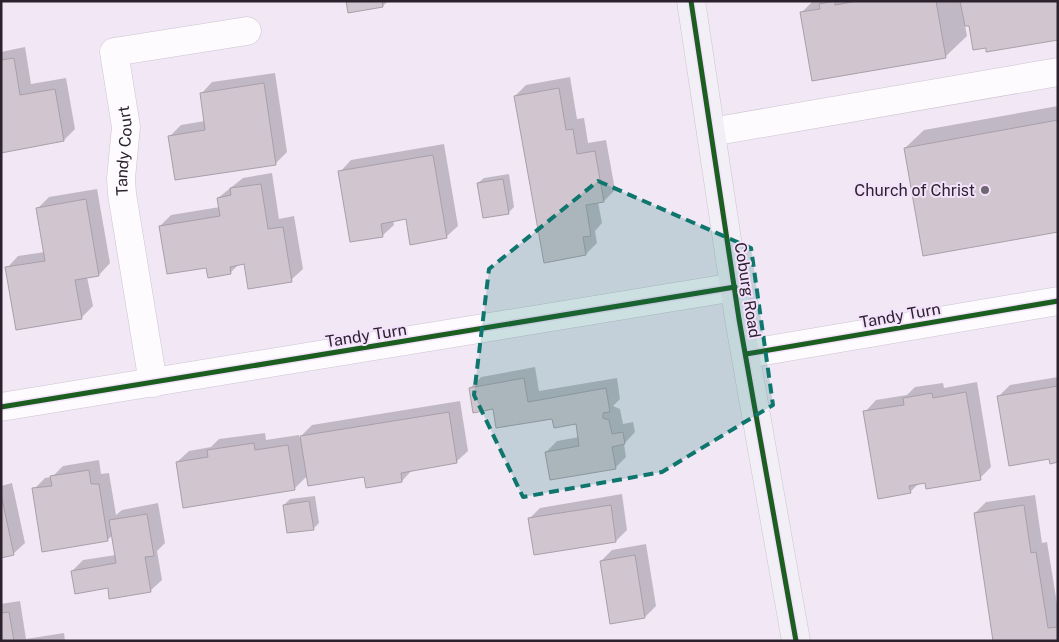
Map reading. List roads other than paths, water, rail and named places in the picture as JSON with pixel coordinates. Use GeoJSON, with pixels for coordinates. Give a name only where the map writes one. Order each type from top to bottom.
{"type":"FeatureCollection","features":[{"type":"Feature","properties":{"kind":"main road","name":"Coburg Road"},"geometry":{"type":"LineString","coordinates":[[691,1],[734,287],[796,641]]}},
{"type":"Feature","properties":{"kind":"street","name":"Tandy Court"},"geometry":{"type":"LineString","coordinates":[[153,383],[122,194],[121,178],[126,128],[114,52],[247,31]]}},
{"type":"Feature","properties":{"kind":"street"},"geometry":{"type":"LineString","coordinates":[[711,132],[1058,72]]}},
{"type":"Feature","properties":{"kind":"street","name":"Tandy Turn"},"geometry":{"type":"LineString","coordinates":[[1,407],[734,287]]}},
{"type":"Feature","properties":{"kind":"street","name":"Tandy Turn"},"geometry":{"type":"LineString","coordinates":[[746,354],[1058,301]]}},
{"type":"Feature","properties":{"kind":"place","name":"Church of Christ"},"geometry":{"type":"Point","coordinates":[985,190]}}]}
